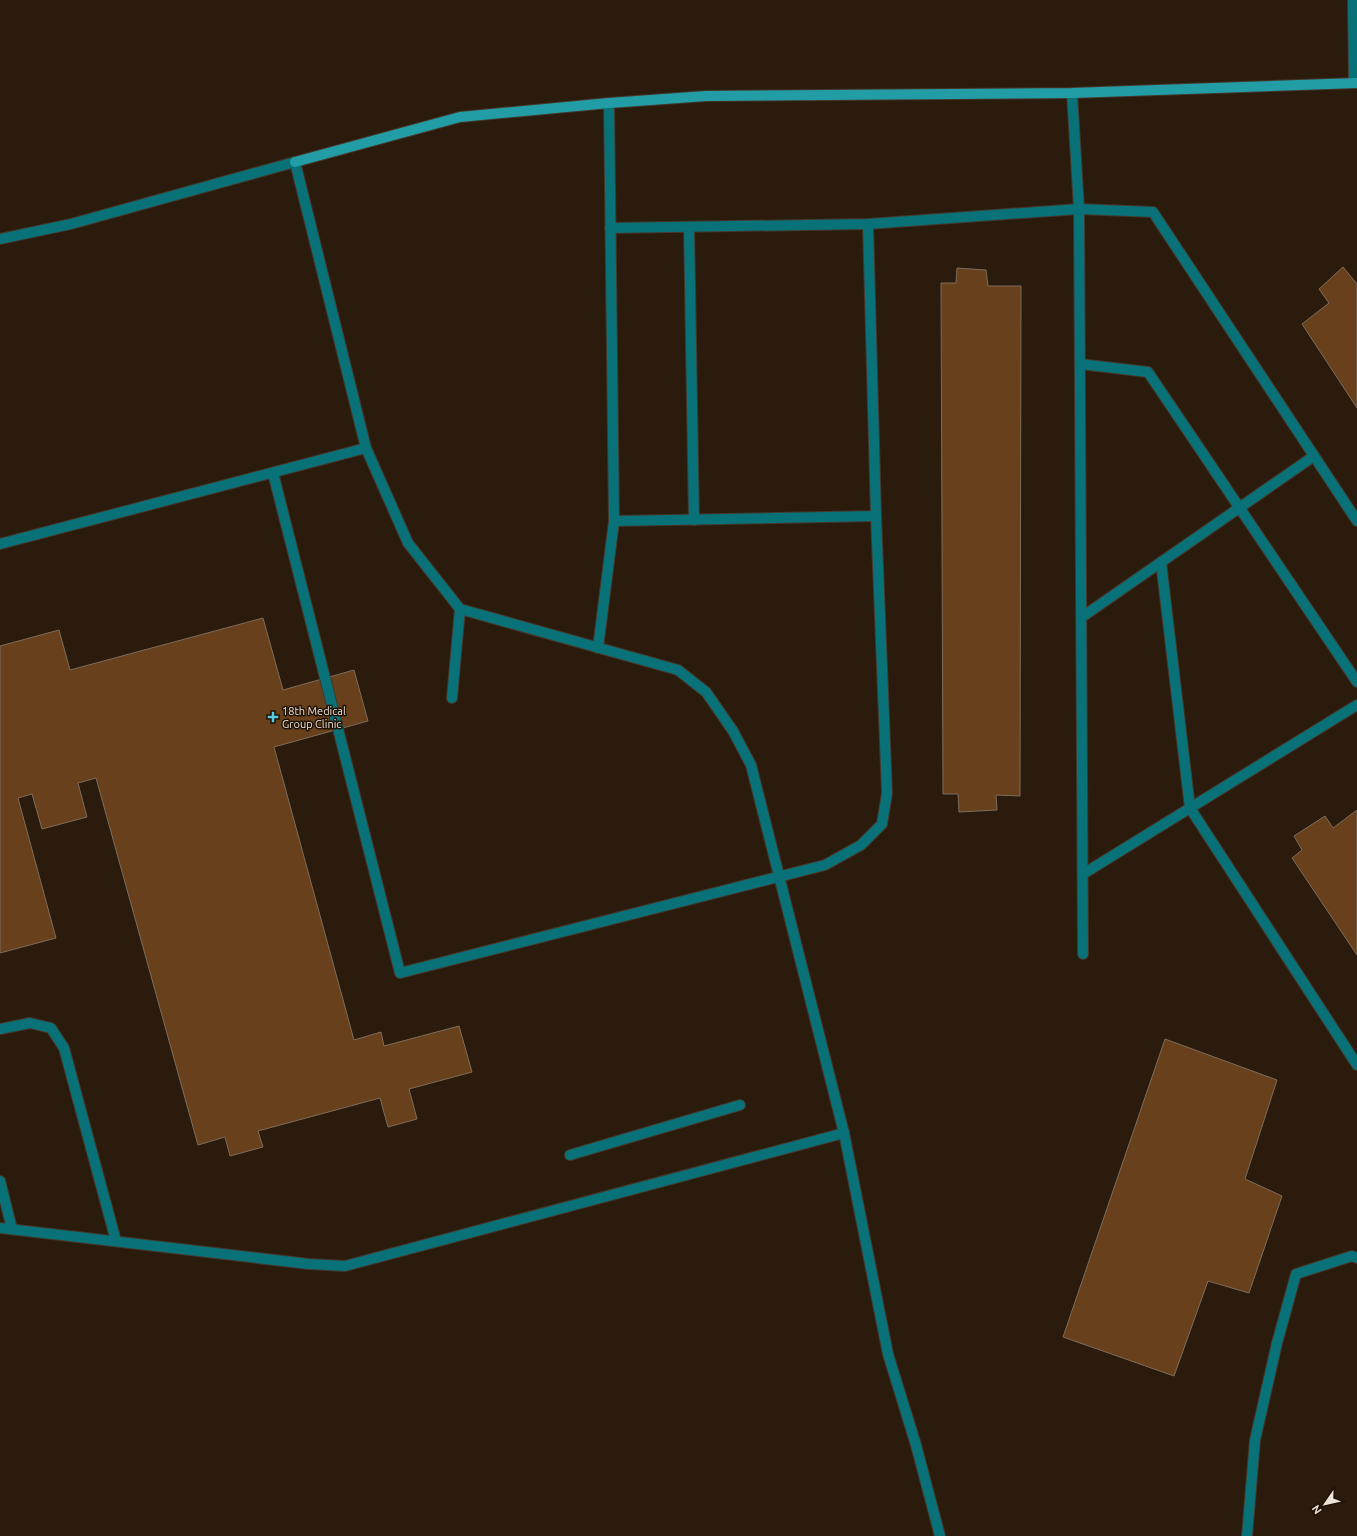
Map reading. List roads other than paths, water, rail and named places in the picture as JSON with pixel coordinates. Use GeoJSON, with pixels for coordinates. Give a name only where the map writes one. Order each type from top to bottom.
{"type":"FeatureCollection","features":[{"type":"Feature","properties":{"kind":"street"},"geometry":{"type":"LineString","coordinates":[[0,239],[71,224],[460,117],[608,103],[706,96],[1072,93],[1355,83],[1352,0]]}},
{"type":"Feature","properties":{"kind":"street"},"geometry":{"type":"LineString","coordinates":[[1072,93],[1079,209],[1083,954]]}},
{"type":"Feature","properties":{"kind":"street"},"geometry":{"type":"LineString","coordinates":[[598,648],[614,521],[608,103]]}},
{"type":"Feature","properties":{"kind":"street"},"geometry":{"type":"LineString","coordinates":[[294,162],[366,448],[408,543],[460,609],[678,670],[706,692],[733,731],[751,765],[844,1133],[888,1354],[916,1445],[940,1536]]}},
{"type":"Feature","properties":{"kind":"street"},"geometry":{"type":"LineString","coordinates":[[610,228],[868,224],[1079,209],[1153,212],[1357,521]]}},
{"type":"Feature","properties":{"kind":"street"},"geometry":{"type":"LineString","coordinates":[[273,473],[400,973],[825,865],[861,845],[882,824],[887,793],[876,516],[868,224]]}},
{"type":"Feature","properties":{"kind":"street"},"geometry":{"type":"LineString","coordinates":[[689,227],[694,520]]}},
{"type":"Feature","properties":{"kind":"street"},"geometry":{"type":"LineString","coordinates":[[1080,364],[1148,372],[1357,682]]}},
{"type":"Feature","properties":{"kind":"street"},"geometry":{"type":"LineString","coordinates":[[0,544],[366,448]]}},
{"type":"Feature","properties":{"kind":"street"},"geometry":{"type":"LineString","coordinates":[[1082,617],[1314,456]]}},
{"type":"Feature","properties":{"kind":"street"},"geometry":{"type":"LineString","coordinates":[[614,521],[876,516]]}},
{"type":"Feature","properties":{"kind":"street"},"geometry":{"type":"LineString","coordinates":[[1161,562],[1190,808],[1357,1065]]}},
{"type":"Feature","properties":{"kind":"street"},"geometry":{"type":"LineString","coordinates":[[452,698],[460,609]]}},
{"type":"Feature","properties":{"kind":"street"},"geometry":{"type":"LineString","coordinates":[[1083,874],[1357,705]]}},
{"type":"Feature","properties":{"kind":"street"},"geometry":{"type":"LineString","coordinates":[[0,1029],[30,1023],[51,1028],[64,1048],[116,1241]]}},
{"type":"Feature","properties":{"kind":"street"},"geometry":{"type":"LineString","coordinates":[[570,1155],[740,1105]]}},
{"type":"Feature","properties":{"kind":"street"},"geometry":{"type":"LineString","coordinates":[[0,1228],[309,1264],[345,1266],[844,1133]]}},
{"type":"Feature","properties":{"kind":"street"},"geometry":{"type":"LineString","coordinates":[[0,1181],[12,1229]]}},
{"type":"Feature","properties":{"kind":"street"},"geometry":{"type":"LineString","coordinates":[[1247,1536],[1255,1440],[1277,1343],[1296,1274],[1352,1256],[1357,1258]]}},
{"type":"Feature","properties":{"kind":"place","name":"18th Medical Group Clinic"},"geometry":{"type":"Point","coordinates":[273,717]}}]}
